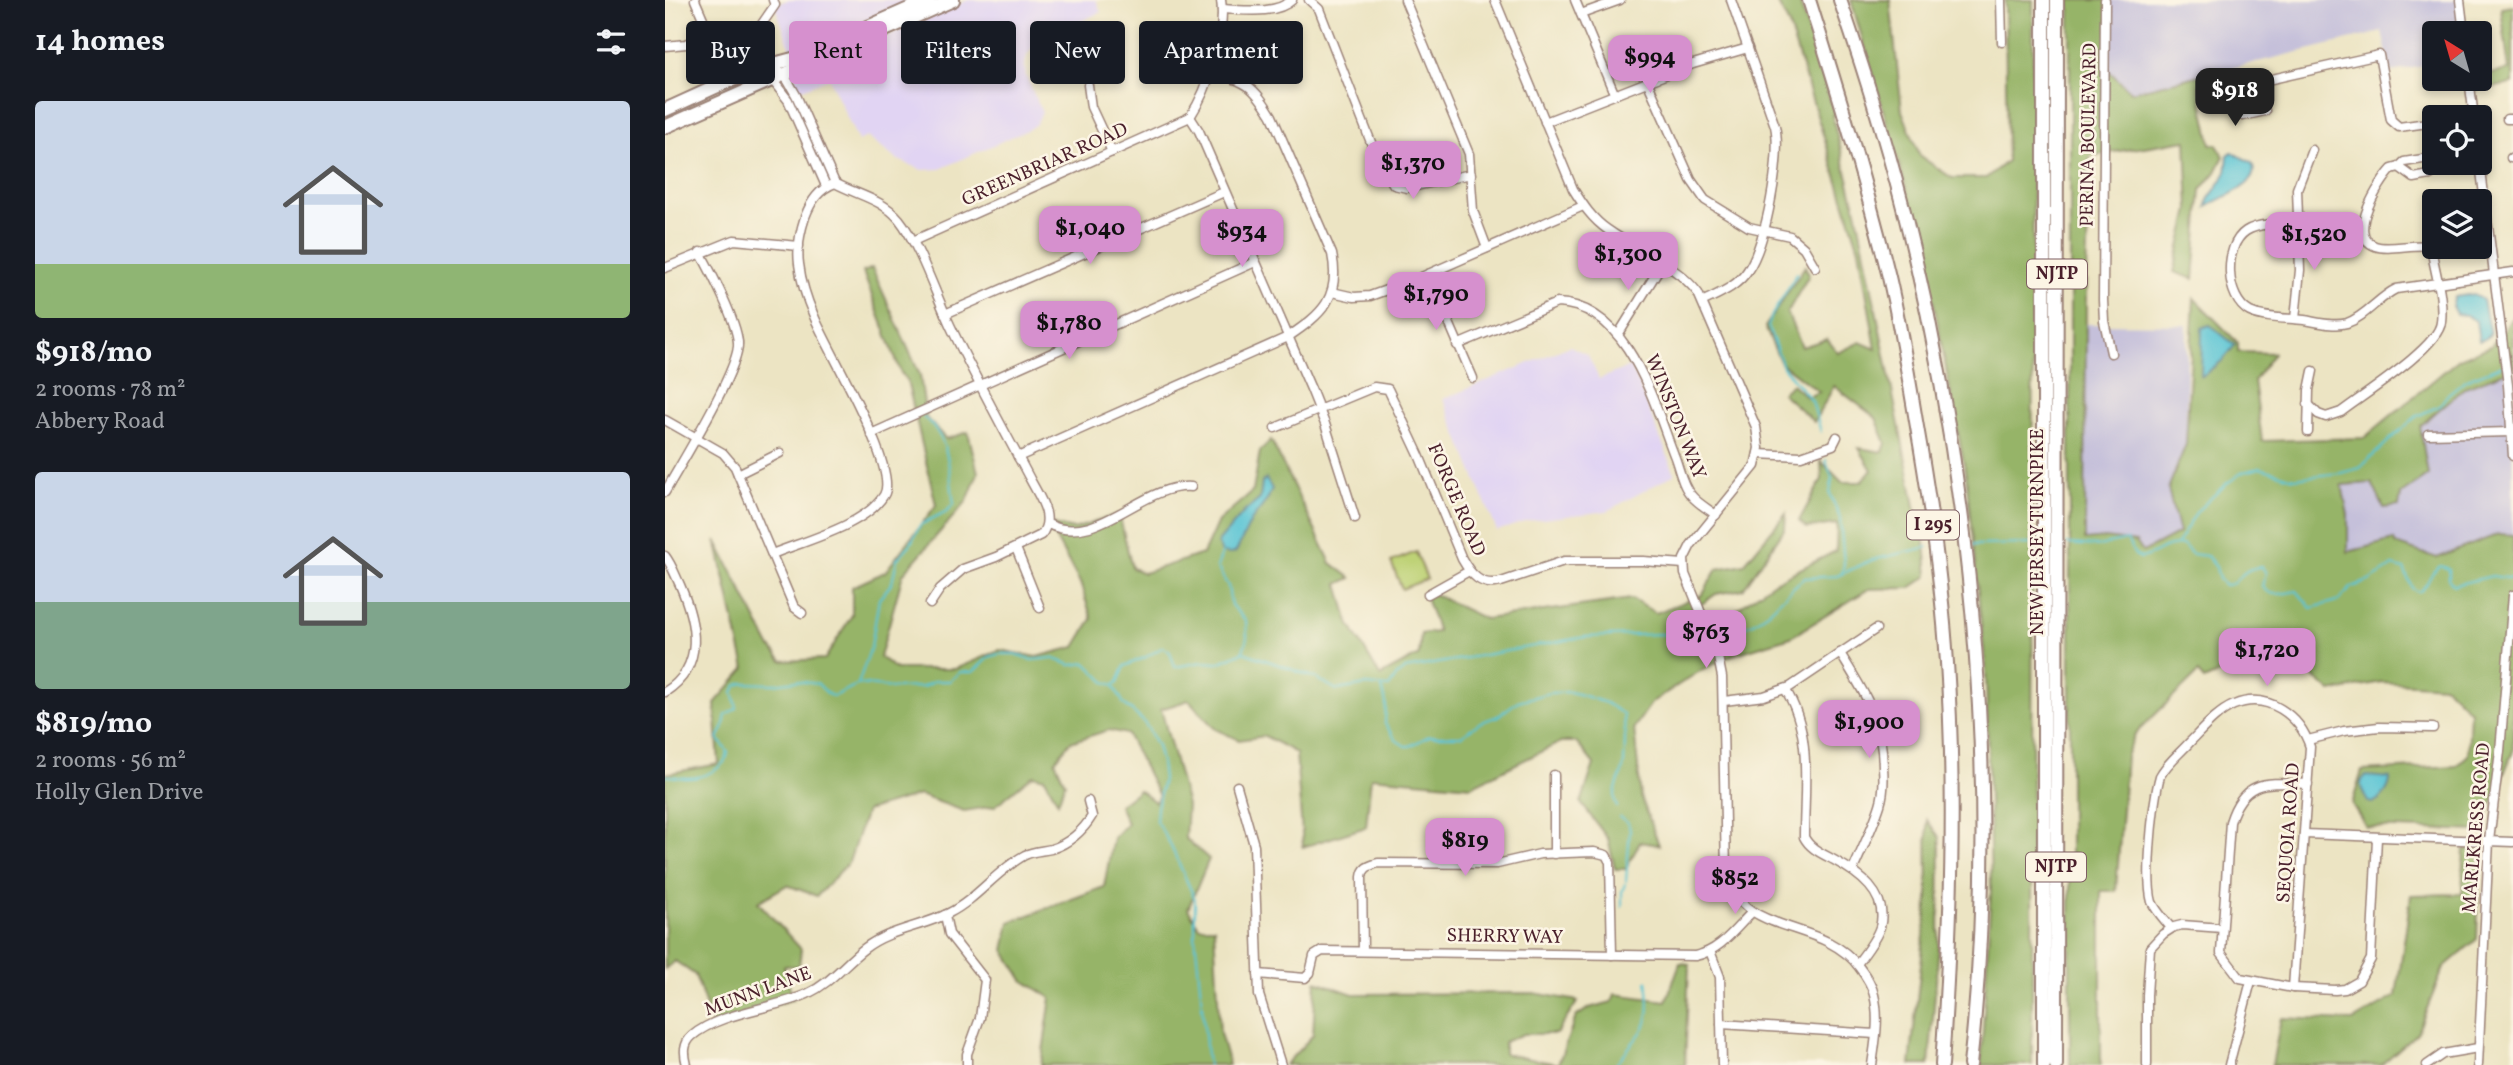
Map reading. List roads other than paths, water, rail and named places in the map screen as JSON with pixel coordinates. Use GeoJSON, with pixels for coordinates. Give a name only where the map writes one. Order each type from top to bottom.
{"type":"FeatureCollection","features":[{"type":"Feature","properties":{"kind":"highway"},"geometry":{"type":"LineString","coordinates":[[775,71],[800,57],[929,0]]}},
{"type":"Feature","properties":{"kind":"highway"},"geometry":{"type":"LineString","coordinates":[[775,72],[953,0]]}},
{"type":"Feature","properties":{"kind":"highway","name":"I 295"},"geometry":{"type":"LineString","coordinates":[[1840,0],[1888,152],[1911,238],[1930,327],[1962,516],[1973,630],[1982,827],[1980,937],[1971,1065]]}},
{"type":"Feature","properties":{"kind":"highway","name":"NEW JERSEY TURNPIKE"},"geometry":{"type":"LineString","coordinates":[[2044,0],[2044,1065]]}},
{"type":"Feature","properties":{"kind":"highway","name":"NEW JERSEY TURNPIKE"},"geometry":{"type":"LineString","coordinates":[[2056,1065],[2057,0]]}},
{"type":"Feature","properties":{"kind":"highway","name":"I 295"},"geometry":{"type":"LineString","coordinates":[[1809,2],[1858,160],[1890,279],[1916,417],[1938,565],[1947,663],[1952,777],[1950,928],[1942,1065]]}},
{"type":"Feature","properties":{"kind":"highway"},"geometry":{"type":"LineString","coordinates":[[665,110],[740,84]]}},
{"type":"Feature","properties":{"kind":"highway"},"geometry":{"type":"LineString","coordinates":[[665,127],[750,84]]}},
{"type":"Feature","properties":{"kind":"street"},"geometry":{"type":"LineString","coordinates":[[695,0],[704,21]]}},
{"type":"Feature","properties":{"kind":"street"},"geometry":{"type":"LineString","coordinates":[[762,21],[775,5],[773,0]]}},
{"type":"Feature","properties":{"kind":"street"},"geometry":{"type":"LineString","coordinates":[[1222,4],[1254,10],[1285,7],[1293,0]]}},
{"type":"Feature","properties":{"kind":"street"},"geometry":{"type":"LineString","coordinates":[[1308,0],[1319,9],[1379,163],[1394,185],[1407,188],[1471,174]]}},
{"type":"Feature","properties":{"kind":"street"},"geometry":{"type":"LineString","coordinates":[[1405,0],[1469,154],[1473,211],[1487,248]]}},
{"type":"Feature","properties":{"kind":"street"},"geometry":{"type":"LineString","coordinates":[[1495,0],[1567,176],[1583,206],[1606,229],[1693,286],[1704,301],[1756,427],[1758,454],[1755,466],[1691,545],[1684,564],[1685,574],[1711,634],[1720,664],[1724,701],[1726,872],[1737,898],[1752,912],[1835,944],[1857,964],[1868,979],[1875,999],[1872,1065]]}},
{"type":"Feature","properties":{"kind":"street"},"geometry":{"type":"LineString","coordinates":[[1575,0],[1614,93]]}},
{"type":"Feature","properties":{"kind":"street"},"geometry":{"type":"LineString","coordinates":[[1581,14],[1620,0]]}},
{"type":"Feature","properties":{"kind":"street"},"geometry":{"type":"LineString","coordinates":[[1704,301],[1737,283],[1748,270],[1764,232],[1778,142],[1770,109],[1731,0]]}},
{"type":"Feature","properties":{"kind":"street"},"geometry":{"type":"LineString","coordinates":[[2001,0],[2002,42]]}},
{"type":"Feature","properties":{"kind":"street","name":"PERINA BOULEVARD"},"geometry":{"type":"LineString","coordinates":[[2105,0],[2103,300],[2104,321],[2111,353]]}},
{"type":"Feature","properties":{"kind":"street"},"geometry":{"type":"LineString","coordinates":[[2460,0],[2463,21]]}},
{"type":"Feature","properties":{"kind":"street"},"geometry":{"type":"LineString","coordinates":[[665,46],[686,44]]}},
{"type":"Feature","properties":{"kind":"street"},"geometry":{"type":"LineString","coordinates":[[1545,122],[1693,64],[1748,48]]}},
{"type":"Feature","properties":{"kind":"street"},"geometry":{"type":"LineString","coordinates":[[2258,82],[2265,111],[2242,116],[2236,87],[2258,82],[2379,55],[2391,120],[2399,127],[2422,124]]}},
{"type":"Feature","properties":{"kind":"street"},"geometry":{"type":"LineString","coordinates":[[775,73],[796,95],[831,185]]}},
{"type":"Feature","properties":{"kind":"street"},"geometry":{"type":"LineString","coordinates":[[1647,81],[1697,190],[1711,204],[1749,227],[1790,236],[1804,248],[1815,267]]}},
{"type":"Feature","properties":{"kind":"street"},"geometry":{"type":"LineString","coordinates":[[1206,84],[1202,99],[1190,117],[1199,131],[1319,409],[1355,518]]}},
{"type":"Feature","properties":{"kind":"street"},"geometry":{"type":"LineString","coordinates":[[1018,457],[1288,337],[1322,309],[1336,279],[1332,254],[1272,116],[1254,91],[1245,84]]}},
{"type":"Feature","properties":{"kind":"street"},"geometry":{"type":"LineString","coordinates":[[1088,85],[1091,107],[1112,152]]}},
{"type":"Feature","properties":{"kind":"street","name":"GREENBRIAR ROAD"},"geometry":{"type":"LineString","coordinates":[[913,241],[1190,117]]}},
{"type":"Feature","properties":{"kind":"street"},"geometry":{"type":"LineString","coordinates":[[2295,319],[2300,271],[2297,189],[2312,150]]}},
{"type":"Feature","properties":{"kind":"street"},"geometry":{"type":"LineString","coordinates":[[2399,167],[2392,169],[2374,193],[2364,214],[2365,234],[2377,247],[2422,245]]}},
{"type":"Feature","properties":{"kind":"street"},"geometry":{"type":"LineString","coordinates":[[2481,175],[2507,376],[2513,456]]}},
{"type":"Feature","properties":{"kind":"street"},"geometry":{"type":"LineString","coordinates":[[772,554],[862,516],[880,502],[886,493],[888,480],[884,464],[814,315],[799,267],[800,233],[810,206],[818,193],[831,185],[861,193],[885,206],[897,217],[913,241],[979,386],[1040,497],[1048,519],[1041,535],[963,569],[940,589],[930,604]]}},
{"type":"Feature","properties":{"kind":"street"},"geometry":{"type":"LineString","coordinates":[[945,314],[1224,192]]}},
{"type":"Feature","properties":{"kind":"street"},"geometry":{"type":"LineString","coordinates":[[1332,292],[1354,297],[1370,296],[1428,274],[1583,206]]}},
{"type":"Feature","properties":{"kind":"street"},"geometry":{"type":"LineString","coordinates":[[2299,224],[2265,225],[2246,231],[2234,245],[2231,259],[2232,287],[2245,307],[2259,315],[2320,323],[2348,323],[2396,289],[2513,272]]}},
{"type":"Feature","properties":{"kind":"street"},"geometry":{"type":"LineString","coordinates":[[665,268],[721,243],[742,239],[799,246]]}},
{"type":"Feature","properties":{"kind":"street"},"geometry":{"type":"LineString","coordinates":[[665,492],[727,379],[739,345],[716,283],[700,252]]}},
{"type":"Feature","properties":{"kind":"street"},"geometry":{"type":"LineString","coordinates":[[2308,404],[2318,414],[2333,416],[2434,339],[2441,323],[2435,259]]}},
{"type":"Feature","properties":{"kind":"street"},"geometry":{"type":"LineString","coordinates":[[871,435],[1255,262]]}},
{"type":"Feature","properties":{"kind":"street"},"geometry":{"type":"LineString","coordinates":[[1618,335],[1662,264]]}},
{"type":"Feature","properties":{"kind":"street"},"geometry":{"type":"LineString","coordinates":[[1428,274],[1473,378]]}},
{"type":"Feature","properties":{"kind":"street","name":"WINSTON WAY"},"geometry":{"type":"LineString","coordinates":[[1457,345],[1557,303],[1569,303],[1600,317],[1631,353],[1689,494],[1716,515]]}},
{"type":"Feature","properties":{"kind":"street"},"geometry":{"type":"LineString","coordinates":[[2308,432],[2312,372]]}},
{"type":"Feature","properties":{"kind":"street","name":"FORGE ROAD"},"geometry":{"type":"LineString","coordinates":[[1275,428],[1374,387],[1388,389],[1469,571],[1478,579],[1493,584],[1564,561],[1684,564]]}},
{"type":"Feature","properties":{"kind":"street"},"geometry":{"type":"LineString","coordinates":[[665,421],[723,453],[738,474],[794,607],[801,613]]}},
{"type":"Feature","properties":{"kind":"street"},"geometry":{"type":"LineString","coordinates":[[2428,434],[2511,432]]}},
{"type":"Feature","properties":{"kind":"street"},"geometry":{"type":"LineString","coordinates":[[1758,454],[1801,456],[1833,445],[1837,437]]}},
{"type":"Feature","properties":{"kind":"street"},"geometry":{"type":"LineString","coordinates":[[738,474],[780,453]]}},
{"type":"Feature","properties":{"kind":"street"},"geometry":{"type":"LineString","coordinates":[[1048,524],[1069,530],[1090,526],[1171,488],[1191,487]]}},
{"type":"Feature","properties":{"kind":"street"},"geometry":{"type":"LineString","coordinates":[[1016,548],[1040,608]]}},
{"type":"Feature","properties":{"kind":"street"},"geometry":{"type":"LineString","coordinates":[[665,556],[689,608],[695,634],[694,650],[688,666],[665,692]]}},
{"type":"Feature","properties":{"kind":"street"},"geometry":{"type":"LineString","coordinates":[[1428,594],[1469,571]]}},
{"type":"Feature","properties":{"kind":"street","name":"MARLKRESS ROAD"},"geometry":{"type":"LineString","coordinates":[[2477,1065],[2489,841],[2499,764],[2513,595]]}},
{"type":"Feature","properties":{"kind":"street"},"geometry":{"type":"LineString","coordinates":[[1724,701],[1786,690],[1875,629]]}},
{"type":"Feature","properties":{"kind":"street"},"geometry":{"type":"LineString","coordinates":[[1840,653],[1873,708],[1879,724],[1883,753],[1881,804],[1853,870]]}},
{"type":"Feature","properties":{"kind":"street"},"geometry":{"type":"LineString","coordinates":[[1786,690],[1793,701],[1803,730],[1804,837],[1814,849],[1853,870],[1866,881],[1878,898],[1881,919],[1875,939],[1857,964]]}},
{"type":"Feature","properties":{"kind":"street","name":"SEQUOIA ROAD"},"geometry":{"type":"LineString","coordinates":[[2171,928],[2152,900],[2150,878],[2158,785],[2165,768],[2222,712],[2246,701],[2279,707],[2295,720],[2310,747],[2293,988]]}},
{"type":"Feature","properties":{"kind":"street"},"geometry":{"type":"LineString","coordinates":[[2308,740],[2379,726],[2433,728]]}},
{"type":"Feature","properties":{"kind":"street"},"geometry":{"type":"LineString","coordinates":[[1554,775],[1554,854]]}},
{"type":"Feature","properties":{"kind":"street"},"geometry":{"type":"LineString","coordinates":[[2308,784],[2267,783],[2249,790],[2235,805],[2230,822],[2221,953],[2240,978],[2293,988],[2345,989],[2359,981],[2371,959],[2377,838]]}},
{"type":"Feature","properties":{"kind":"street"},"geometry":{"type":"LineString","coordinates":[[1237,786],[1254,845],[1259,995],[1281,1065]]}},
{"type":"Feature","properties":{"kind":"street","name":"MUNN LANE"},"geometry":{"type":"LineString","coordinates":[[687,1065],[684,1049],[687,1041],[695,1034],[756,1009],[805,995],[826,984],[866,947],[891,934],[945,915],[1022,857],[1058,847],[1084,829],[1092,817],[1088,801]]}},
{"type":"Feature","properties":{"kind":"street"},"geometry":{"type":"LineString","coordinates":[[2304,834],[2513,842]]}},
{"type":"Feature","properties":{"kind":"street"},"geometry":{"type":"LineString","coordinates":[[1363,951],[1362,877],[1370,865],[1497,864],[1554,854],[1601,853],[1610,862],[1612,955]]}},
{"type":"Feature","properties":{"kind":"street"},"geometry":{"type":"LineString","coordinates":[[1722,1065],[1720,977],[1710,951],[1723,942],[1752,912]]}},
{"type":"Feature","properties":{"kind":"street"},"geometry":{"type":"LineString","coordinates":[[945,915],[949,934],[985,980],[980,1018],[967,1054],[967,1065]]}},
{"type":"Feature","properties":{"kind":"street"},"geometry":{"type":"LineString","coordinates":[[2147,1065],[2149,955],[2155,942],[2171,928],[2182,925],[2222,928]]}},
{"type":"Feature","properties":{"kind":"street","name":"SHERRY WAY"},"geometry":{"type":"LineString","coordinates":[[1258,974],[1302,979],[1310,974],[1314,956],[1322,951],[1695,956],[1710,951]]}},
{"type":"Feature","properties":{"kind":"street"},"geometry":{"type":"LineString","coordinates":[[2229,1065],[2251,981]]}},
{"type":"Feature","properties":{"kind":"street"},"geometry":{"type":"LineString","coordinates":[[1721,1024],[1875,1034]]}},
{"type":"Feature","properties":{"kind":"street"},"geometry":{"type":"LineString","coordinates":[[2427,1065],[2443,1055],[2478,1048]]}},
{"type":"Feature","properties":{"kind":"water"},"geometry":{"type":"Polygon","coordinates":[[[2232,152],[2252,163],[2254,171],[2251,178],[2239,190],[2207,207],[2208,200],[2226,174],[2228,155],[2232,152]]]}},
{"type":"Feature","properties":{"kind":"water"},"geometry":{"type":"Polygon","coordinates":[[[2474,294],[2483,300],[2490,334],[2479,341],[2476,321],[2466,315],[2456,314],[2452,306],[2455,297],[2474,294]]]}},
{"type":"Feature","properties":{"kind":"water"},"geometry":{"type":"Polygon","coordinates":[[[2210,325],[2235,345],[2223,360],[2201,377],[2202,328],[2210,325]]]}},
{"type":"Feature","properties":{"kind":"water"},"geometry":{"type":"Polygon","coordinates":[[[1266,479],[1272,489],[1267,500],[1251,521],[1236,552],[1222,553],[1219,541],[1244,512],[1260,499],[1262,482],[1266,479]]]}},
{"type":"Feature","properties":{"kind":"water"},"geometry":{"type":"Polygon","coordinates":[[[2366,776],[2390,778],[2385,793],[2372,803],[2368,802],[2361,788],[2361,782],[2366,776]]]}},
{"type":"Feature","properties":{"kind":"waterway"},"geometry":{"type":"LineString","coordinates":[[1797,273],[1768,326],[1783,367],[1812,401],[1821,432]]}},
{"type":"Feature","properties":{"kind":"waterway"},"geometry":{"type":"LineString","coordinates":[[2177,544],[2197,511],[2243,472],[2260,468],[2294,478],[2360,468],[2417,416],[2439,406],[2448,394],[2465,380],[2503,365]]}},
{"type":"Feature","properties":{"kind":"waterway"},"geometry":{"type":"LineString","coordinates":[[858,684],[871,647],[879,599],[892,583],[897,559],[910,545],[920,525],[947,511],[954,504],[944,445],[939,434],[923,417]]}},
{"type":"Feature","properties":{"kind":"waterway"},"geometry":{"type":"LineString","coordinates":[[1826,460],[1832,478],[1830,494],[1840,518],[1844,564],[1842,573]]}},
{"type":"Feature","properties":{"kind":"waterway"},"geometry":{"type":"LineString","coordinates":[[2067,544],[2098,546],[2127,540],[2135,555],[2141,558],[2170,546],[2183,545],[2192,554],[2207,556],[2225,585],[2234,582],[2248,570],[2262,567],[2266,573],[2262,586],[2265,590],[2278,594],[2297,591],[2311,608],[2338,601],[2352,587],[2369,581],[2393,566],[2404,569],[2412,588],[2418,592],[2441,566],[2449,569],[2449,580],[2454,585],[2492,576],[2513,579]]}},
{"type":"Feature","properties":{"kind":"waterway"},"geometry":{"type":"LineString","coordinates":[[1973,545],[2035,544]]}},
{"type":"Feature","properties":{"kind":"waterway"},"geometry":{"type":"LineString","coordinates":[[1713,627],[1729,629],[1754,622],[1764,616],[1804,578],[1837,576],[1872,560],[1928,547]]}},
{"type":"Feature","properties":{"kind":"waterway"},"geometry":{"type":"LineString","coordinates":[[1222,553],[1217,567],[1228,586],[1231,605],[1246,621],[1247,638],[1243,651]]}},
{"type":"Feature","properties":{"kind":"waterway"},"geometry":{"type":"LineString","coordinates":[[1114,685],[1125,666],[1163,647],[1170,652],[1175,667],[1202,662],[1218,663],[1243,652],[1316,678],[1337,690],[1366,685],[1389,687],[1405,669],[1585,637],[1660,634],[1684,636],[1703,630]]}},
{"type":"Feature","properties":{"kind":"waterway"},"geometry":{"type":"LineString","coordinates":[[665,776],[700,776],[723,763],[728,752],[718,738],[726,715],[737,708],[733,692],[736,686],[743,683],[773,684],[797,681],[818,684],[829,695],[834,696],[859,684],[892,688],[923,687],[935,681],[950,681],[960,672],[973,672],[989,657],[1015,654],[1032,660],[1052,658],[1071,665],[1086,663],[1105,682],[1114,685]]}},
{"type":"Feature","properties":{"kind":"waterway"},"geometry":{"type":"LineString","coordinates":[[1114,686],[1124,704],[1143,721],[1157,746],[1163,779],[1156,821],[1169,842],[1195,899],[1195,936],[1208,1065]]}},
{"type":"Feature","properties":{"kind":"waterway"},"geometry":{"type":"LineString","coordinates":[[1382,688],[1386,703],[1385,724],[1396,740],[1405,746],[1429,736],[1461,736],[1479,723],[1498,716],[1518,701],[1550,693],[1570,692],[1606,703],[1623,714],[1624,720],[1624,764],[1615,796],[1617,807]]}},
{"type":"Feature","properties":{"kind":"waterway"},"geometry":{"type":"LineString","coordinates":[[1620,817],[1628,823],[1630,830],[1626,881]]}},
{"type":"Feature","properties":{"kind":"waterway"},"geometry":{"type":"LineString","coordinates":[[1622,907],[1625,884]]}},
{"type":"Feature","properties":{"kind":"waterway"},"geometry":{"type":"LineString","coordinates":[[1616,1065],[1639,1036],[1647,1020],[1647,981]]}}]}
